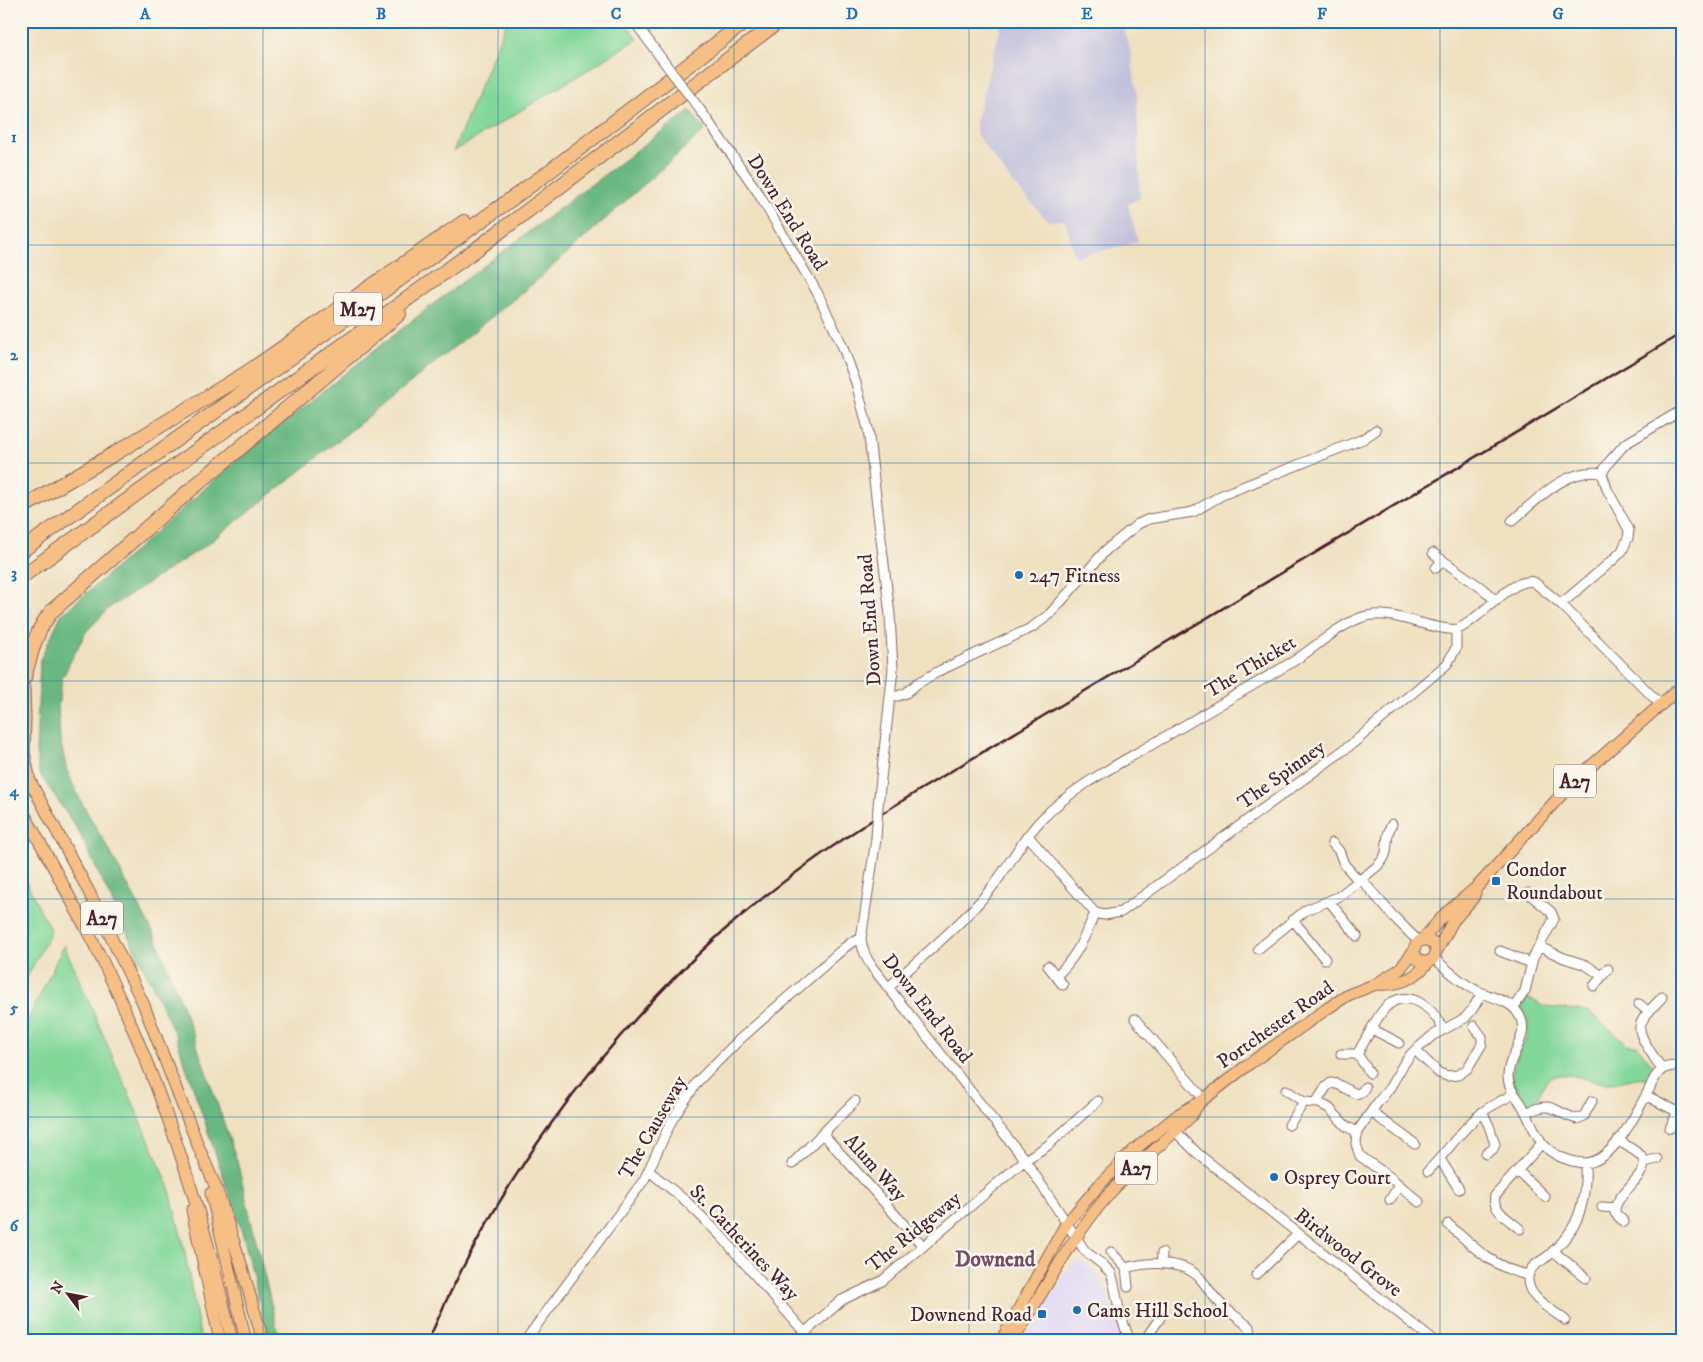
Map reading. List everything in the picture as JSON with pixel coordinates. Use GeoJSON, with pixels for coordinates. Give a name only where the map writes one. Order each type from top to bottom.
{"type":"FeatureCollection","features":[{"type":"Feature","properties":{"kind":"highway","name":"M27"},"geometry":{"type":"LineString","coordinates":[[21,551],[542,177],[746,21]]}},
{"type":"Feature","properties":{"kind":"highway","name":"M27"},"geometry":{"type":"LineString","coordinates":[[21,577],[478,248],[779,21]]}},
{"type":"Feature","properties":{"kind":"highway","name":"M27"},"geometry":{"type":"LineString","coordinates":[[21,508],[248,372],[692,64]]}},
{"type":"Feature","properties":{"kind":"highway","name":"M27"},"geometry":{"type":"LineString","coordinates":[[23,687],[37,633],[52,611],[197,485],[478,248]]}},
{"type":"Feature","properties":{"kind":"main road","name":"A27"},"geometry":{"type":"LineString","coordinates":[[21,662],[26,718],[24,752],[30,781],[120,953],[143,1003],[217,1190],[263,1341]]}},
{"type":"Feature","properties":{"kind":"main road","name":"Portchester Road"},"geometry":{"type":"LineString","coordinates":[[1066,1224],[1100,1184],[1134,1150],[1179,1114],[1202,1100],[1328,1008],[1354,992],[1376,984],[1399,970],[1418,944],[1445,914],[1478,886],[1573,782],[1682,686]]}},
{"type":"Feature","properties":{"kind":"main road","name":"A27"},"geometry":{"type":"LineString","coordinates":[[21,808],[103,963],[154,1084],[203,1222],[220,1284],[232,1341]]}},
{"type":"Feature","properties":{"kind":"main road","name":"Portchester Road"},"geometry":{"type":"LineString","coordinates":[[1376,984],[1390,986],[1405,981],[1419,972],[1433,957],[1450,926],[1473,898],[1478,886]]}},
{"type":"Feature","properties":{"kind":"main road"},"geometry":{"type":"LineString","coordinates":[[1432,942],[1436,946],[1433,957],[1419,960],[1418,944],[1432,942]]}},
{"type":"Feature","properties":{"kind":"main road","name":"Portchester Road"},"geometry":{"type":"LineString","coordinates":[[1077,1239],[1115,1188],[1176,1132],[1191,1116],[1202,1100]]}},
{"type":"Feature","properties":{"kind":"main road","name":"A27"},"geometry":{"type":"LineString","coordinates":[[199,1148],[246,1341]]}},
{"type":"Feature","properties":{"kind":"main road","name":"A27"},"geometry":{"type":"LineString","coordinates":[[180,1155],[220,1341]]}},
{"type":"Feature","properties":{"kind":"main road","name":"A27"},"geometry":{"type":"LineString","coordinates":[[1002,1341],[1066,1224]]}},
{"type":"Feature","properties":{"kind":"main road","name":"A27"},"geometry":{"type":"LineString","coordinates":[[1013,1341],[1077,1239]]}},
{"type":"Feature","properties":{"kind":"street","name":"Down End Road"},"geometry":{"type":"LineString","coordinates":[[634,21],[701,111],[756,191],[813,284],[842,345],[856,383],[868,428],[892,642],[893,668],[876,839],[861,939],[866,957],[888,988],[1025,1160],[1085,1251],[1103,1265],[1110,1274],[1120,1314],[1130,1341]]}},
{"type":"Feature","properties":{"kind":"street"},"geometry":{"type":"LineString","coordinates":[[1561,604],[1613,560],[1622,551],[1628,538],[1629,530],[1607,489],[1602,473],[1625,444],[1682,410]]}},
{"type":"Feature","properties":{"kind":"street"},"geometry":{"type":"LineString","coordinates":[[891,696],[906,693],[918,683],[941,670],[1031,628],[1049,615],[1106,550],[1138,524],[1149,519],[1193,512],[1222,495],[1363,439],[1376,430]]}},
{"type":"Feature","properties":{"kind":"street"},"geometry":{"type":"LineString","coordinates":[[1512,521],[1560,481],[1582,472],[1602,473]]}},
{"type":"Feature","properties":{"kind":"street"},"geometry":{"type":"LineString","coordinates":[[1433,553],[1439,564],[1483,589],[1496,601]]}},
{"type":"Feature","properties":{"kind":"street"},"geometry":{"type":"LineString","coordinates":[[1456,630],[1476,618],[1516,585],[1528,580],[1540,586],[1561,604],[1660,704]]}},
{"type":"Feature","properties":{"kind":"street","name":"The Thicket"},"geometry":{"type":"LineString","coordinates":[[888,988],[973,910],[991,889],[1041,820],[1077,790],[1123,761],[1292,662],[1347,624],[1359,618],[1376,614],[1388,615],[1428,626],[1456,630]]}},
{"type":"Feature","properties":{"kind":"street","name":"The Spinney"},"geometry":{"type":"LineString","coordinates":[[1095,913],[1104,915],[1121,912],[1352,744],[1447,664],[1456,648],[1456,630]]}},
{"type":"Feature","properties":{"kind":"street"},"geometry":{"type":"LineString","coordinates":[[1258,948],[1314,906],[1345,893],[1377,866],[1385,855],[1387,836],[1392,824]]}},
{"type":"Feature","properties":{"kind":"street"},"geometry":{"type":"LineString","coordinates":[[1028,836],[1095,913],[1070,963],[1056,976]]}},
{"type":"Feature","properties":{"kind":"street"},"geometry":{"type":"LineString","coordinates":[[1332,843],[1339,851],[1344,864],[1418,944]]}},
{"type":"Feature","properties":{"kind":"street"},"geometry":{"type":"LineString","coordinates":[[1514,1007],[1525,991],[1531,962],[1553,922],[1553,915],[1528,894]]}},
{"type":"Feature","properties":{"kind":"street"},"geometry":{"type":"LineString","coordinates":[[1329,901],[1357,936]]}},
{"type":"Feature","properties":{"kind":"street"},"geometry":{"type":"LineString","coordinates":[[1293,920],[1325,959]]}},
{"type":"Feature","properties":{"kind":"street","name":"The Causeway"},"geometry":{"type":"LineString","coordinates":[[525,1341],[644,1180],[672,1120],[698,1081],[739,1040],[836,954],[852,942],[861,939]]}},
{"type":"Feature","properties":{"kind":"street"},"geometry":{"type":"LineString","coordinates":[[1540,947],[1586,965],[1602,976]]}},
{"type":"Feature","properties":{"kind":"street"},"geometry":{"type":"LineString","coordinates":[[1500,951],[1513,952],[1531,962]]}},
{"type":"Feature","properties":{"kind":"street"},"geometry":{"type":"LineString","coordinates":[[1433,957],[1458,979],[1482,993],[1514,1007],[1524,1029],[1508,1069],[1508,1082],[1526,1113],[1534,1132],[1542,1143],[1562,1157],[1585,1163],[1602,1157],[1618,1140],[1646,1096],[1654,1078],[1662,1069],[1672,1066],[1682,1067]]}},
{"type":"Feature","properties":{"kind":"street"},"geometry":{"type":"LineString","coordinates":[[1048,966],[1064,985]]}},
{"type":"Feature","properties":{"kind":"street"},"geometry":{"type":"LineString","coordinates":[[1594,986],[1608,969]]}},
{"type":"Feature","properties":{"kind":"street"},"geometry":{"type":"LineString","coordinates":[[1419,1202],[1360,1156],[1356,1144],[1357,1132],[1415,1050],[1443,1029],[1465,1018],[1482,993]]}},
{"type":"Feature","properties":{"kind":"street"},"geometry":{"type":"LineString","coordinates":[[1662,997],[1643,1020],[1640,1031],[1662,1069]]}},
{"type":"Feature","properties":{"kind":"street"},"geometry":{"type":"LineString","coordinates":[[1356,1054],[1386,1008],[1395,1002],[1405,999],[1422,1003],[1438,1020],[1443,1029]]}},
{"type":"Feature","properties":{"kind":"street"},"geometry":{"type":"LineString","coordinates":[[1639,1004],[1649,1012]]}},
{"type":"Feature","properties":{"kind":"street"},"geometry":{"type":"LineString","coordinates":[[1135,1019],[1202,1100]]}},
{"type":"Feature","properties":{"kind":"street"},"geometry":{"type":"LineString","coordinates":[[1415,1050],[1439,1073],[1455,1076],[1467,1075],[1482,1044],[1482,1037],[1474,1026]]}},
{"type":"Feature","properties":{"kind":"street"},"geometry":{"type":"LineString","coordinates":[[1372,1029],[1399,1043]]}},
{"type":"Feature","properties":{"kind":"street"},"geometry":{"type":"LineString","coordinates":[[1341,1054],[1356,1054]]}},
{"type":"Feature","properties":{"kind":"street"},"geometry":{"type":"LineString","coordinates":[[1356,1054],[1370,1073]]}},
{"type":"Feature","properties":{"kind":"street"},"geometry":{"type":"LineString","coordinates":[[1316,1103],[1326,1087],[1331,1083],[1337,1084],[1356,1094],[1362,1092],[1365,1087]]}},
{"type":"Feature","properties":{"kind":"street"},"geometry":{"type":"LineString","coordinates":[[1286,1090],[1304,1102],[1316,1103],[1329,1108],[1346,1126],[1357,1132]]}},
{"type":"Feature","properties":{"kind":"street"},"geometry":{"type":"LineString","coordinates":[[1428,1171],[1460,1133],[1482,1112],[1514,1093]]}},
{"type":"Feature","properties":{"kind":"street"},"geometry":{"type":"LineString","coordinates":[[1646,1096],[1676,1111],[1676,1116],[1670,1128]]}},
{"type":"Feature","properties":{"kind":"street","name":"Alum Way"},"geometry":{"type":"LineString","coordinates":[[792,1164],[855,1101]]}},
{"type":"Feature","properties":{"kind":"street","name":"The Ridgeway"},"geometry":{"type":"LineString","coordinates":[[795,1341],[842,1300],[882,1282],[1025,1160],[1047,1146],[1098,1101]]}},
{"type":"Feature","properties":{"kind":"street"},"geometry":{"type":"LineString","coordinates":[[1526,1113],[1538,1108],[1551,1107],[1577,1119],[1584,1116],[1592,1101]]}},
{"type":"Feature","properties":{"kind":"street"},"geometry":{"type":"LineString","coordinates":[[1289,1125],[1304,1102]]}},
{"type":"Feature","properties":{"kind":"street"},"geometry":{"type":"LineString","coordinates":[[1371,1112],[1415,1144]]}},
{"type":"Feature","properties":{"kind":"street"},"geometry":{"type":"LineString","coordinates":[[1482,1112],[1495,1144],[1493,1149],[1486,1154]]}},
{"type":"Feature","properties":{"kind":"street","name":"Birdwood Grove"},"geometry":{"type":"LineString","coordinates":[[1176,1132],[1197,1153],[1434,1341]]}},
{"type":"Feature","properties":{"kind":"street","name":"Alum Way"},"geometry":{"type":"LineString","coordinates":[[823,1134],[923,1246]]}},
{"type":"Feature","properties":{"kind":"street"},"geometry":{"type":"LineString","coordinates":[[1618,1140],[1641,1156],[1644,1162],[1641,1173],[1618,1200],[1615,1208],[1617,1216],[1624,1222]]}},
{"type":"Feature","properties":{"kind":"street"},"geometry":{"type":"LineString","coordinates":[[1515,1229],[1495,1206],[1495,1196],[1542,1143]]}},
{"type":"Feature","properties":{"kind":"street"},"geometry":{"type":"LineString","coordinates":[[1644,1162],[1657,1158]]}},
{"type":"Feature","properties":{"kind":"street"},"geometry":{"type":"LineString","coordinates":[[1440,1159],[1459,1189]]}},
{"type":"Feature","properties":{"kind":"street"},"geometry":{"type":"LineString","coordinates":[[1565,1320],[1531,1293],[1528,1275],[1569,1233],[1577,1219],[1584,1194],[1585,1163]]}},
{"type":"Feature","properties":{"kind":"street","name":"St. Catherines Way"},"geometry":{"type":"LineString","coordinates":[[649,1170],[686,1201],[716,1231],[812,1341]]}},
{"type":"Feature","properties":{"kind":"street"},"geometry":{"type":"LineString","coordinates":[[1518,1170],[1545,1197]]}},
{"type":"Feature","properties":{"kind":"street"},"geometry":{"type":"LineString","coordinates":[[1390,1200],[1399,1185]]}},
{"type":"Feature","properties":{"kind":"street"},"geometry":{"type":"LineString","coordinates":[[1602,1207],[1615,1208]]}},
{"type":"Feature","properties":{"kind":"street"},"geometry":{"type":"LineString","coordinates":[[1448,1224],[1492,1261],[1506,1269],[1528,1275]]}},
{"type":"Feature","properties":{"kind":"street"},"geometry":{"type":"LineString","coordinates":[[1256,1275],[1298,1234]]}},
{"type":"Feature","properties":{"kind":"street"},"geometry":{"type":"LineString","coordinates":[[1553,1251],[1586,1278]]}},
{"type":"Feature","properties":{"kind":"street"},"geometry":{"type":"LineString","coordinates":[[1111,1252],[1126,1268],[1128,1287]]}},
{"type":"Feature","properties":{"kind":"street"},"geometry":{"type":"LineString","coordinates":[[1161,1264],[1162,1253]]}},
{"type":"Feature","properties":{"kind":"street"},"geometry":{"type":"LineString","coordinates":[[1126,1268],[1146,1264],[1161,1264],[1178,1266],[1192,1271],[1221,1305],[1250,1328],[1251,1334],[1248,1341]]}},
{"type":"Feature","properties":{"kind":"street"},"geometry":{"type":"LineString","coordinates":[[1565,1275],[1572,1266]]}},
{"type":"Feature","properties":{"kind":"street"},"geometry":{"type":"LineString","coordinates":[[1144,1341],[1160,1318]]}},
{"type":"Feature","properties":{"kind":"shaded area"},"geometry":{"type":"Polygon","coordinates":[[[999,21],[1120,21],[1129,45],[1137,92],[1140,198],[1128,204],[1138,242],[1075,257],[1065,220],[1048,221],[1012,182],[976,134],[976,121],[1000,29],[999,21]]]}},
{"type":"Feature","properties":{"kind":"shaded area","name":"Cams Hill School"},"geometry":{"type":"Polygon","coordinates":[[[1083,1262],[1102,1281],[1124,1341],[1024,1341],[1064,1275],[1074,1263],[1083,1262]]]}},
{"type":"Feature","properties":{"kind":"green space"},"geometry":{"type":"Polygon","coordinates":[[[507,21],[624,21],[638,39],[453,152],[507,21]]]}},
{"type":"Feature","properties":{"kind":"green space"},"geometry":{"type":"Polygon","coordinates":[[[690,110],[705,130],[535,282],[293,477],[205,546],[109,608],[86,632],[62,679],[58,707],[60,739],[67,771],[81,802],[156,938],[190,1025],[237,1161],[280,1341],[269,1341],[243,1235],[175,1034],[79,832],[39,773],[36,751],[40,660],[61,615],[232,464],[436,302],[690,110]]]}},
{"type":"Feature","properties":{"kind":"green space"},"geometry":{"type":"Polygon","coordinates":[[[21,872],[51,931],[21,989],[21,872]]]}},
{"type":"Feature","properties":{"kind":"green space"},"geometry":{"type":"Polygon","coordinates":[[[64,945],[169,1186],[185,1253],[201,1341],[21,1341],[21,1035],[64,945]]]}},
{"type":"Feature","properties":{"kind":"green space"},"geometry":{"type":"Polygon","coordinates":[[[1525,999],[1530,999],[1546,1007],[1588,1011],[1627,1044],[1637,1045],[1653,1066],[1652,1071],[1646,1078],[1609,1083],[1575,1076],[1558,1076],[1550,1079],[1543,1087],[1538,1103],[1528,1103],[1516,1087],[1512,1076],[1527,1034],[1527,1022],[1521,1008],[1525,999]]]}},
{"type":"Feature","properties":{"kind":"railway"},"geometry":{"type":"LineString","coordinates":[[428,1341],[454,1284],[484,1228],[552,1122],[590,1072],[674,978],[719,935],[766,895],[840,841],[918,791],[1682,333]]}},
{"type":"Feature","properties":{"kind":"place","name":"247 Fitness"},"geometry":{"type":"Point","coordinates":[1019,575]}},
{"type":"Feature","properties":{"kind":"place","name":"Condor Roundabout"},"geometry":{"type":"Point","coordinates":[1496,881]}},
{"type":"Feature","properties":{"kind":"place","name":"Osprey Court"},"geometry":{"type":"Point","coordinates":[1274,1177]}},
{"type":"Feature","properties":{"kind":"place","name":"Cams Hill School"},"geometry":{"type":"Point","coordinates":[1077,1310]}},
{"type":"Feature","properties":{"kind":"place","name":"Downend Road"},"geometry":{"type":"Point","coordinates":[1042,1314]}},
{"type":"Feature","properties":{"kind":"district","name":"Downend"},"geometry":{"type":"Point","coordinates":[995,1259]}}]}
